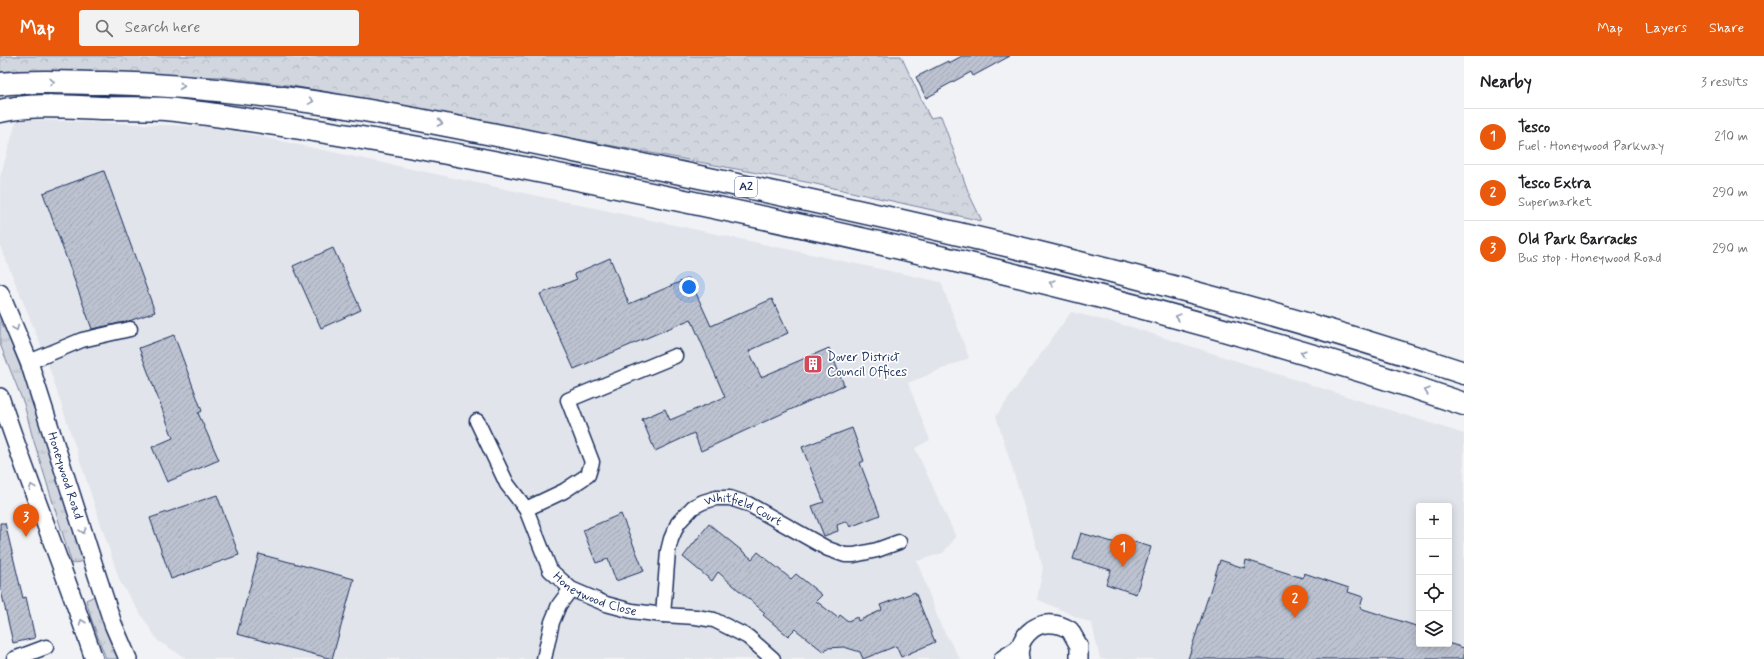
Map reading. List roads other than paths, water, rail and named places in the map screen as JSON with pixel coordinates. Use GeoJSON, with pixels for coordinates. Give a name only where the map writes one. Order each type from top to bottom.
{"type":"FeatureCollection","features":[{"type":"Feature","properties":{"kind":"highway","name":"A2"},"geometry":{"type":"LineString","coordinates":[[7,83],[162,84],[300,99],[406,116],[775,193],[1075,261],[1223,299],[1464,373]]}},
{"type":"Feature","properties":{"kind":"highway","name":"A2"},"geometry":{"type":"LineString","coordinates":[[8,109],[49,106],[164,109],[240,119],[398,143],[686,200],[930,254],[1072,288],[1220,328],[1464,404]]}},
{"type":"Feature","properties":{"kind":"street","name":"Honeywood Road"},"geometry":{"type":"LineString","coordinates":[[0,293],[29,362],[106,602],[128,659]]}},
{"type":"Feature","properties":{"kind":"street"},"geometry":{"type":"LineString","coordinates":[[29,362],[82,340],[130,329]]}},
{"type":"Feature","properties":{"kind":"street"},"geometry":{"type":"LineString","coordinates":[[526,509],[564,491],[588,475],[592,462],[568,400],[675,356]]}},
{"type":"Feature","properties":{"kind":"street"},"geometry":{"type":"LineString","coordinates":[[0,397],[17,448],[73,595],[94,659]]}},
{"type":"Feature","properties":{"kind":"street","name":"Honeywood Close"},"geometry":{"type":"LineString","coordinates":[[477,421],[507,484],[526,509],[550,570],[571,589],[606,604],[632,611],[714,620],[748,636],[773,659]]}},
{"type":"Feature","properties":{"kind":"street","name":"Whitfield Court"},"geometry":{"type":"LineString","coordinates":[[663,615],[668,551],[671,539],[678,523],[693,507],[703,502],[716,498],[730,498],[748,504],[828,549],[845,555],[854,555],[878,550],[899,542]]}},
{"type":"Feature","properties":{"kind":"street"},"geometry":{"type":"LineString","coordinates":[[544,659],[552,622],[559,605],[571,589]]}},
{"type":"Feature","properties":{"kind":"street"},"geometry":{"type":"LineString","coordinates":[[1003,659],[1020,653],[1023,639],[1029,632],[1040,625],[1053,624],[1070,630],[1079,646],[1081,658]]}},
{"type":"Feature","properties":{"kind":"street"},"geometry":{"type":"LineString","coordinates":[[14,659],[46,647]]}},
{"type":"Feature","properties":{"kind":"place","name":"Dover District Council Offices"},"geometry":{"type":"Point","coordinates":[813,364]}},
{"type":"Feature","properties":{"kind":"place","name":"Old Park Barracks"},"geometry":{"type":"Point","coordinates":[26,537]}},
{"type":"Feature","properties":{"kind":"place","name":"Tesco"},"geometry":{"type":"Point","coordinates":[1123,567]}},
{"type":"Feature","properties":{"kind":"place","name":"Tesco Extra"},"geometry":{"type":"Point","coordinates":[1295,618]}}]}
